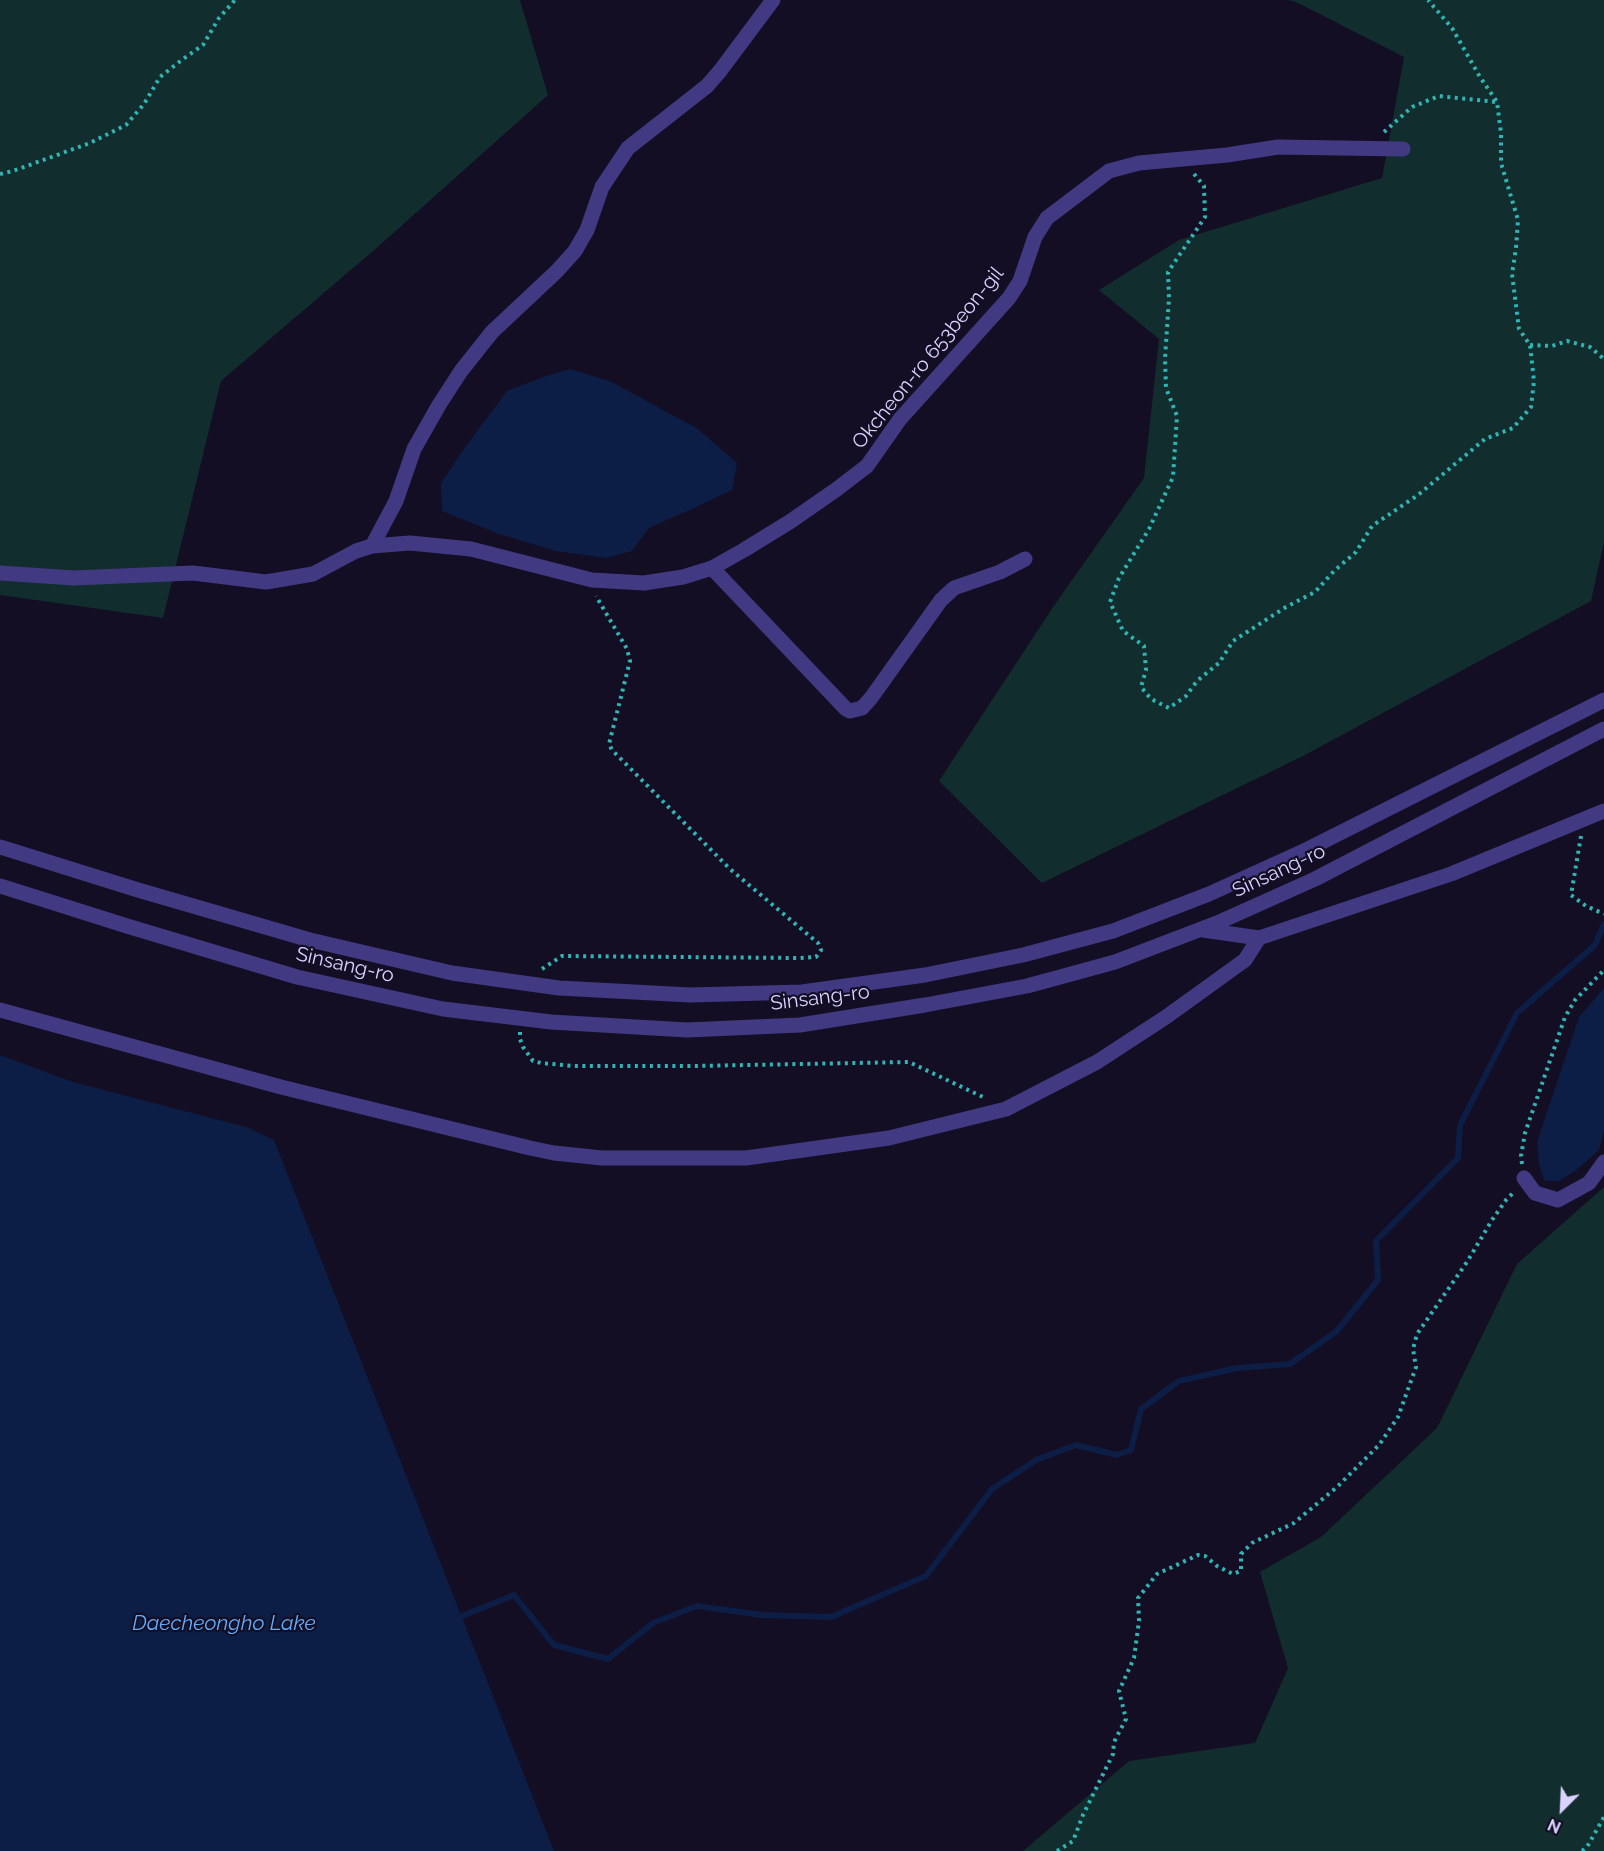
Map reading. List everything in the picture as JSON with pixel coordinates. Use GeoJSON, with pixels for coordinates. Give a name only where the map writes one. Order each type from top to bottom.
{"type":"FeatureCollection","features":[{"type":"Feature","properties":{"kind":"street"},"geometry":{"type":"LineString","coordinates":[[372,546],[396,501],[414,449],[461,371],[492,332],[544,285],[575,251],[587,230],[602,187],[628,148],[707,86],[773,0]]}},
{"type":"Feature","properties":{"kind":"street","name":"Okcheon-ro 653beon-gil"},"geometry":{"type":"LineString","coordinates":[[0,573],[74,578],[193,573],[266,582],[314,573],[356,551],[372,546],[410,543],[471,549],[592,580],[644,583],[683,577],[712,568],[791,521],[867,466],[900,419],[1009,298],[1020,282],[1035,237],[1047,218],[1109,171],[1139,163],[1278,147],[1403,149]]}},
{"type":"Feature","properties":{"kind":"street"},"geometry":{"type":"LineString","coordinates":[[712,568],[850,711],[862,708],[871,698],[941,600],[954,588],[1000,572],[1025,559]]}},
{"type":"Feature","properties":{"kind":"street","name":"Sinsang-ro"},"geometry":{"type":"LineString","coordinates":[[0,847],[310,940],[452,973],[559,988],[690,995],[802,992],[925,975],[1023,955],[1113,931],[1209,894],[1298,854],[1604,700]]}},
{"type":"Feature","properties":{"kind":"street","name":"Sinsang-ro"},"geometry":{"type":"LineString","coordinates":[[0,886],[297,976],[443,1009],[551,1022],[687,1030],[800,1025],[1027,986],[1115,962],[1200,930],[1315,879],[1604,729]]}},
{"type":"Feature","properties":{"kind":"street"},"geometry":{"type":"LineString","coordinates":[[1200,930],[1259,938],[1451,874],[1604,811]]}},
{"type":"Feature","properties":{"kind":"street"},"geometry":{"type":"LineString","coordinates":[[0,1010],[281,1087],[538,1150],[602,1158],[746,1158],[889,1138],[1006,1109],[1096,1062],[1166,1017],[1245,960],[1259,938]]}},
{"type":"Feature","properties":{"kind":"street"},"geometry":{"type":"LineString","coordinates":[[1524,1178],[1535,1193],[1558,1200],[1589,1183],[1604,1162]]}},
{"type":"Feature","properties":{"kind":"path"},"geometry":{"type":"LineString","coordinates":[[0,174],[90,143],[126,124],[144,104],[160,77],[203,45],[219,18],[235,0]]}},
{"type":"Feature","properties":{"kind":"path"},"geometry":{"type":"LineString","coordinates":[[1179,159],[1204,186],[1205,218],[1168,272],[1166,388],[1177,416],[1173,477],[1149,529],[1119,578],[1110,602],[1123,631],[1143,646],[1146,670],[1141,687],[1151,699],[1169,708],[1186,696],[1197,681],[1219,663],[1233,641],[1286,607],[1315,592],[1356,552],[1372,526],[1418,495],[1485,439],[1513,428],[1531,407],[1534,381],[1530,345],[1519,329],[1512,274],[1518,220],[1501,163],[1501,133],[1497,102],[1452,28],[1428,0]]}},
{"type":"Feature","properties":{"kind":"path"},"geometry":{"type":"LineString","coordinates":[[1380,135],[1412,107],[1439,96],[1497,102]]}},
{"type":"Feature","properties":{"kind":"path"},"geometry":{"type":"LineString","coordinates":[[1530,345],[1552,346],[1567,341],[1590,347],[1604,359]]}},
{"type":"Feature","properties":{"kind":"path"},"geometry":{"type":"LineString","coordinates":[[540,971],[562,956],[799,958],[816,957],[821,950],[818,943],[730,869],[612,750],[609,744],[630,661],[627,649],[597,600]]}},
{"type":"Feature","properties":{"kind":"path"},"geometry":{"type":"LineString","coordinates":[[1581,835],[1570,895],[1604,914]]}},
{"type":"Feature","properties":{"kind":"path"},"geometry":{"type":"LineString","coordinates":[[1057,1851],[1073,1841],[1083,1815],[1113,1755],[1114,1742],[1126,1719],[1119,1691],[1134,1658],[1139,1621],[1138,1598],[1157,1574],[1198,1556],[1205,1556],[1217,1566],[1233,1574],[1240,1571],[1240,1554],[1252,1543],[1294,1523],[1337,1487],[1379,1445],[1398,1417],[1416,1367],[1413,1349],[1417,1334],[1467,1262],[1506,1200],[1522,1185],[1524,1178],[1521,1156],[1525,1133],[1565,1017],[1575,1000],[1604,970]]}},
{"type":"Feature","properties":{"kind":"path"},"geometry":{"type":"LineString","coordinates":[[520,1029],[520,1040],[523,1047],[534,1061],[541,1063],[573,1066],[693,1066],[909,1062],[985,1099]]}},
{"type":"Feature","properties":{"kind":"path"},"geometry":{"type":"LineString","coordinates":[[1582,1851],[1587,1847],[1604,1817]]}},
{"type":"Feature","properties":{"kind":"green space"},"geometry":{"type":"Polygon","coordinates":[[[0,0],[520,0],[548,95],[380,245],[221,381],[163,618],[0,595],[0,0]]]}},
{"type":"Feature","properties":{"kind":"green space"},"geometry":{"type":"Polygon","coordinates":[[[1288,0],[1604,0],[1604,542],[1591,601],[1303,756],[1042,883],[939,781],[1053,607],[1144,478],[1159,339],[1099,290],[1179,240],[1382,178],[1404,57],[1288,0]]]}},
{"type":"Feature","properties":{"kind":"green space"},"geometry":{"type":"Polygon","coordinates":[[[1604,1187],[1604,1851],[1023,1851],[1129,1761],[1255,1743],[1288,1668],[1260,1572],[1321,1537],[1437,1428],[1517,1264],[1604,1187]]]}},
{"type":"Feature","properties":{"kind":"water"},"geometry":{"type":"Polygon","coordinates":[[[570,369],[612,382],[698,429],[737,463],[732,490],[649,528],[632,551],[606,558],[556,551],[499,534],[442,511],[441,483],[507,391],[570,369]]]}},
{"type":"Feature","properties":{"kind":"water"},"geometry":{"type":"Polygon","coordinates":[[[1604,988],[1604,1130],[1599,1150],[1575,1171],[1559,1181],[1545,1181],[1539,1165],[1537,1142],[1579,1017],[1604,988]]]}},
{"type":"Feature","properties":{"kind":"water","name":"Daecheongho Lake"},"geometry":{"type":"Polygon","coordinates":[[[0,1055],[73,1082],[246,1127],[274,1140],[554,1851],[0,1851],[0,1055]]]}},
{"type":"Feature","properties":{"kind":"waterway"},"geometry":{"type":"LineString","coordinates":[[462,1616],[514,1595],[554,1645],[608,1659],[653,1623],[697,1606],[762,1615],[831,1617],[926,1576],[992,1489],[1036,1460],[1076,1445],[1117,1455],[1131,1450],[1141,1409],[1179,1381],[1237,1368],[1290,1364],[1337,1331],[1378,1280],[1376,1241],[1458,1158],[1460,1125],[1517,1013],[1595,945],[1604,924]]}}]}
